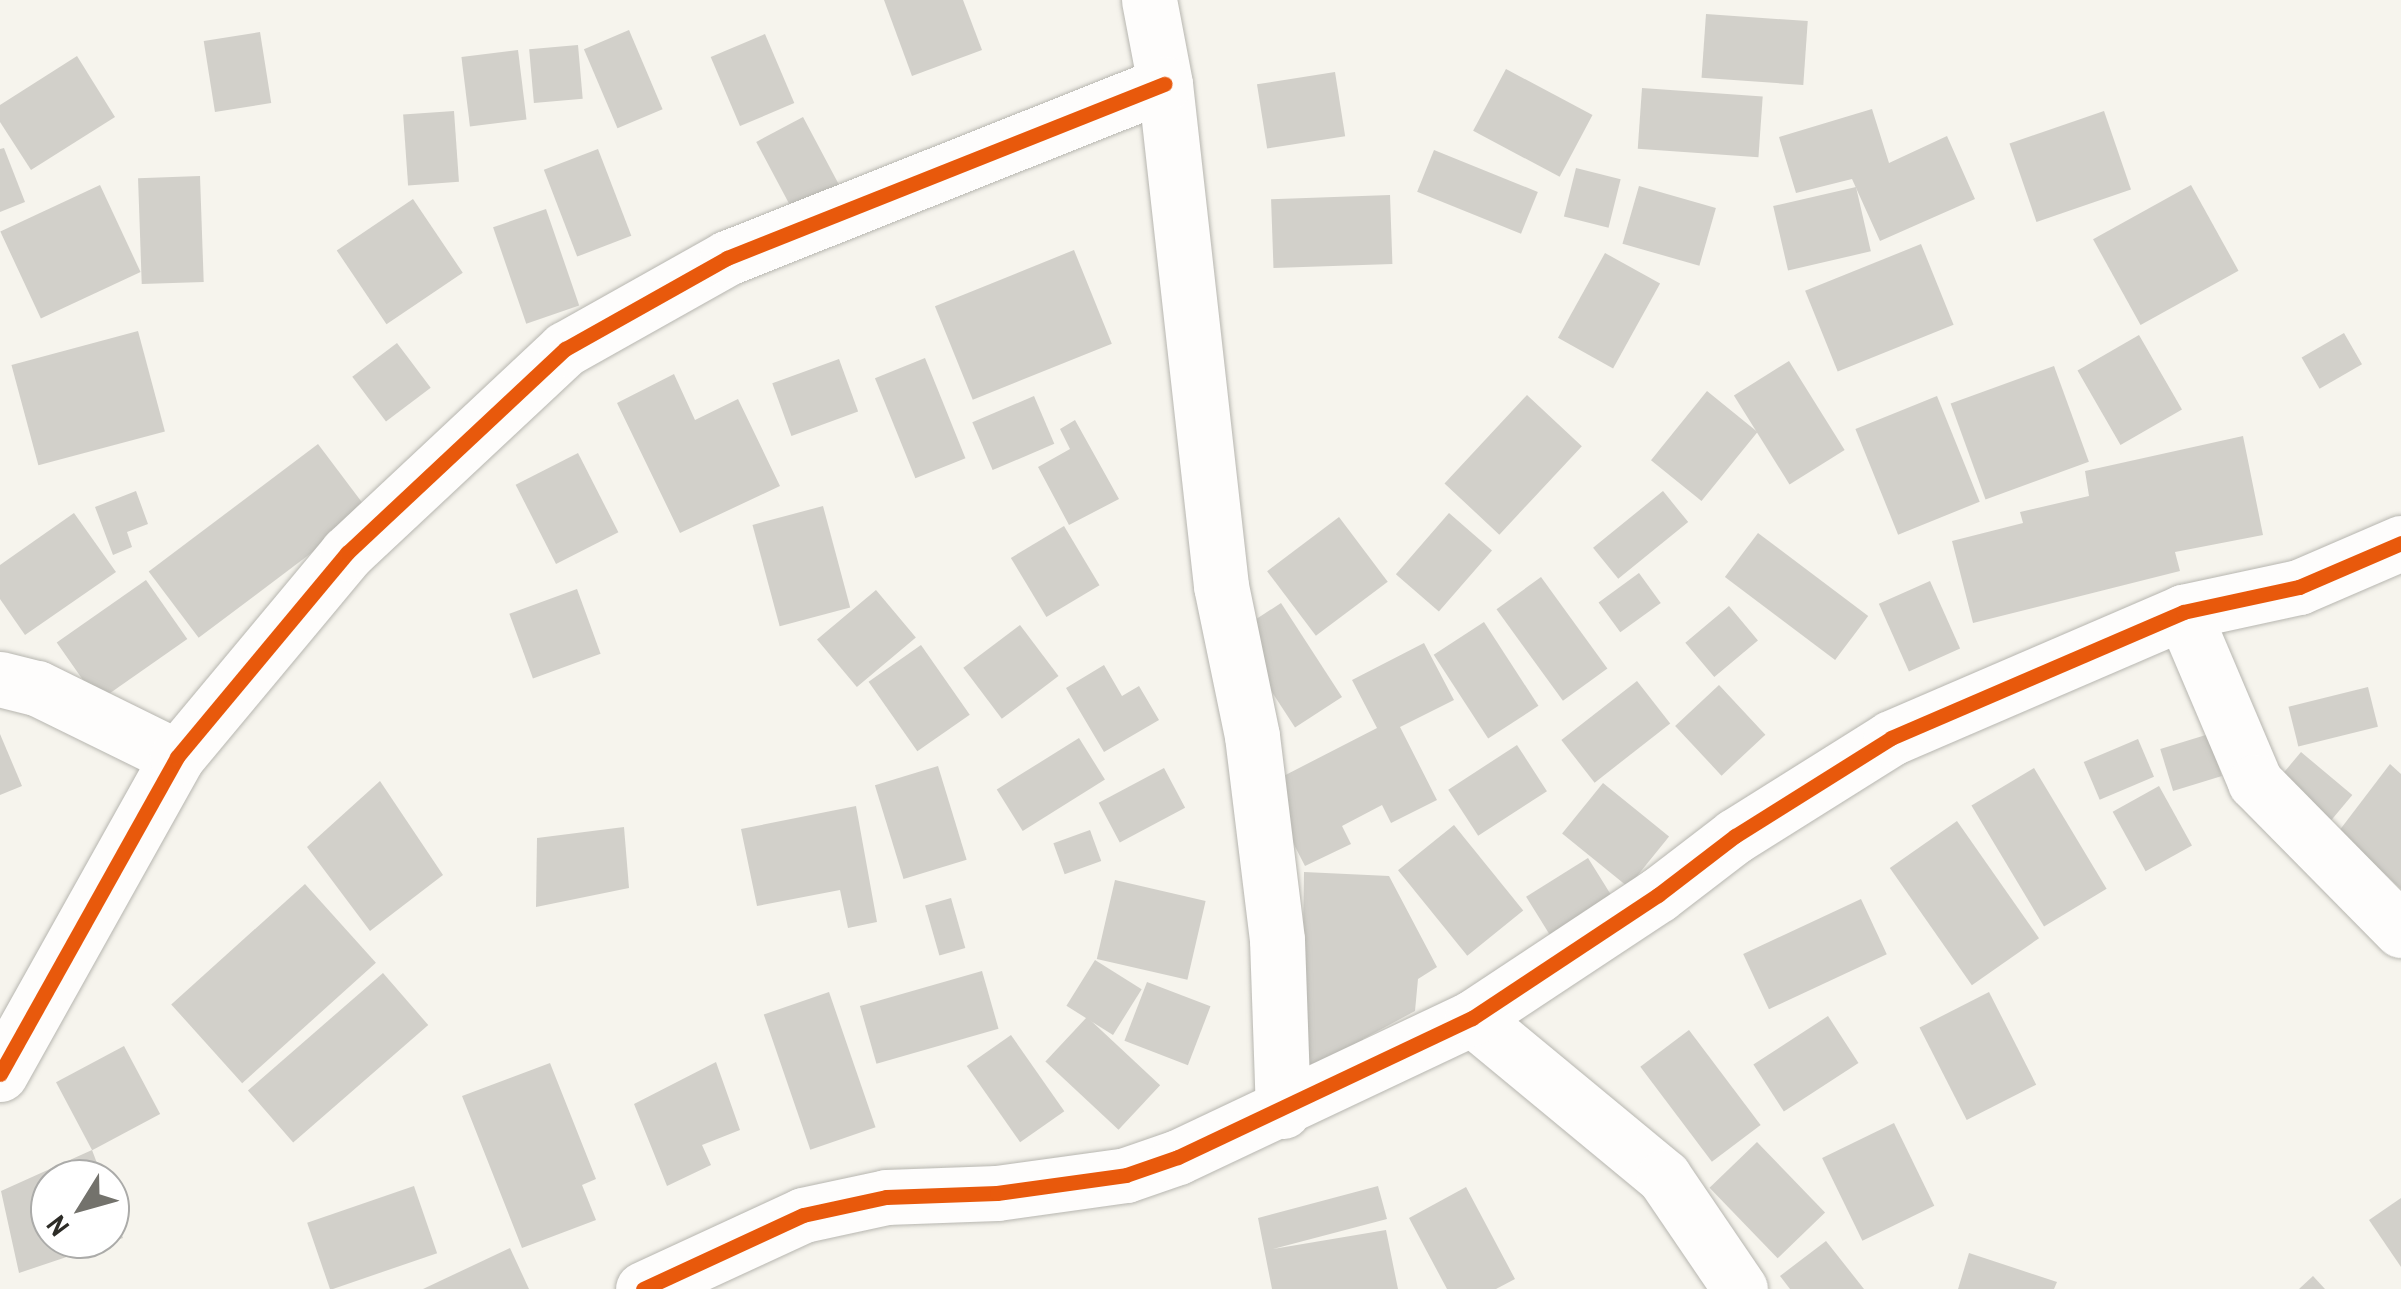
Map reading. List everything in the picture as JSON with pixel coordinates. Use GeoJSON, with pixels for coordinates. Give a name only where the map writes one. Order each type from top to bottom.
{"type":"FeatureCollection","features":[{"type":"Feature","properties":{"kind":"street"},"geometry":{"type":"LineString","coordinates":[[1150,0],[1165,84],[1221,586],[1252,736],[1277,940],[1283,1110]]}},
{"type":"Feature","properties":{"kind":"street"},"geometry":{"type":"LineString","coordinates":[[0,1074],[177,757],[347,553],[565,349],[604,323],[833,212],[1165,84]]}},
{"type":"Feature","properties":{"kind":"street"},"geometry":{"type":"LineString","coordinates":[[643,1289],[803,1215],[886,1197],[997,1193],[1126,1175],[1283,1110],[1472,1018],[1658,895],[1735,836],[1892,738],[2183,612],[2299,586],[2401,544]]}},
{"type":"Feature","properties":{"kind":"street"},"geometry":{"type":"LineString","coordinates":[[2183,612],[2255,782],[2401,930]]}},
{"type":"Feature","properties":{"kind":"street"},"geometry":{"type":"LineString","coordinates":[[0,679],[37,688],[177,757]]}},
{"type":"Feature","properties":{"kind":"street"},"geometry":{"type":"LineString","coordinates":[[1472,1018],[1664,1178],[1740,1289]]}},
{"type":"Feature","properties":{"kind":"building"},"geometry":{"type":"Polygon","coordinates":[[[884,0],[963,0],[982,50],[912,76],[884,0]]]}},
{"type":"Feature","properties":{"kind":"building"},"geometry":{"type":"Polygon","coordinates":[[[1706,14],[1808,21],[1803,85],[1702,78],[1706,14]]]}},
{"type":"Feature","properties":{"kind":"building"},"geometry":{"type":"Polygon","coordinates":[[[629,30],[663,109],[617,128],[584,49],[629,30]]]}},
{"type":"Feature","properties":{"kind":"building"},"geometry":{"type":"Polygon","coordinates":[[[260,32],[271,103],[215,112],[204,41],[260,32]]]}},
{"type":"Feature","properties":{"kind":"building"},"geometry":{"type":"Polygon","coordinates":[[[765,34],[794,103],[740,126],[711,57],[765,34]]]}},
{"type":"Feature","properties":{"kind":"building"},"geometry":{"type":"Polygon","coordinates":[[[578,45],[583,99],[534,103],[529,49],[578,45]]]}},
{"type":"Feature","properties":{"kind":"building"},"geometry":{"type":"Polygon","coordinates":[[[518,50],[527,119],[470,126],[461,57],[518,50]]]}},
{"type":"Feature","properties":{"kind":"building"},"geometry":{"type":"Polygon","coordinates":[[[77,56],[115,117],[31,170],[0,122],[0,105],[77,56]]]}},
{"type":"Feature","properties":{"kind":"building"},"geometry":{"type":"Polygon","coordinates":[[[1506,69],[1593,115],[1560,177],[1473,131],[1506,69]]]}},
{"type":"Feature","properties":{"kind":"building"},"geometry":{"type":"Polygon","coordinates":[[[1335,72],[1345,136],[1267,149],[1257,84],[1335,72]]]}},
{"type":"Feature","properties":{"kind":"building"},"geometry":{"type":"Polygon","coordinates":[[[1642,88],[1763,96],[1758,157],[1638,149],[1642,88]]]}},
{"type":"Feature","properties":{"kind":"building"},"geometry":{"type":"Polygon","coordinates":[[[1872,109],[1889,163],[1947,136],[1975,199],[1880,241],[1852,179],[1796,193],[1779,137],[1872,109]]]}},
{"type":"Feature","properties":{"kind":"building"},"geometry":{"type":"Polygon","coordinates":[[[454,111],[459,182],[408,185],[403,115],[454,111]]]}},
{"type":"Feature","properties":{"kind":"building"},"geometry":{"type":"Polygon","coordinates":[[[2104,111],[2131,189],[2036,222],[2009,144],[2104,111]]]}},
{"type":"Feature","properties":{"kind":"building"},"geometry":{"type":"Polygon","coordinates":[[[803,117],[844,195],[798,220],[756,142],[803,117]]]}},
{"type":"Feature","properties":{"kind":"building"},"geometry":{"type":"Polygon","coordinates":[[[4,148],[25,202],[0,212],[0,149],[4,148]]]}},
{"type":"Feature","properties":{"kind":"building"},"geometry":{"type":"Polygon","coordinates":[[[598,149],[631,236],[577,257],[544,170],[598,149]]]}},
{"type":"Feature","properties":{"kind":"building"},"geometry":{"type":"Polygon","coordinates":[[[1434,150],[1538,192],[1521,234],[1417,192],[1434,150]]]}},
{"type":"Feature","properties":{"kind":"building"},"geometry":{"type":"Polygon","coordinates":[[[1576,168],[1621,179],[1609,228],[1564,217],[1576,168]]]}},
{"type":"Feature","properties":{"kind":"building"},"geometry":{"type":"Polygon","coordinates":[[[200,176],[204,282],[142,284],[138,178],[200,176]]]}},
{"type":"Feature","properties":{"kind":"building"},"geometry":{"type":"Polygon","coordinates":[[[100,185],[141,272],[41,318],[0,231],[100,185]]]}},
{"type":"Feature","properties":{"kind":"building"},"geometry":{"type":"Polygon","coordinates":[[[2191,185],[2239,271],[2141,325],[2093,239],[2191,185]]]}},
{"type":"Feature","properties":{"kind":"building"},"geometry":{"type":"Polygon","coordinates":[[[1639,186],[1716,208],[1699,266],[1622,244],[1639,186]]]}},
{"type":"Feature","properties":{"kind":"building"},"geometry":{"type":"Polygon","coordinates":[[[1856,187],[1871,251],[1788,270],[1773,206],[1856,187]]]}},
{"type":"Feature","properties":{"kind":"building"},"geometry":{"type":"Polygon","coordinates":[[[1390,195],[1392,264],[1273,268],[1271,199],[1390,195]]]}},
{"type":"Feature","properties":{"kind":"building"},"geometry":{"type":"Polygon","coordinates":[[[413,199],[463,273],[386,324],[337,250],[413,199]]]}},
{"type":"Feature","properties":{"kind":"building"},"geometry":{"type":"Polygon","coordinates":[[[546,209],[579,305],[526,324],[493,227],[546,209]]]}},
{"type":"Feature","properties":{"kind":"building"},"geometry":{"type":"Polygon","coordinates":[[[1921,244],[1954,325],[1838,371],[1805,291],[1921,244]]]}},
{"type":"Feature","properties":{"kind":"building"},"geometry":{"type":"Polygon","coordinates":[[[1074,250],[1112,344],[973,400],[935,306],[1074,250]]]}},
{"type":"Feature","properties":{"kind":"building"},"geometry":{"type":"Polygon","coordinates":[[[1605,253],[1660,284],[1613,368],[1558,338],[1605,253]]]}},
{"type":"Feature","properties":{"kind":"building"},"geometry":{"type":"Polygon","coordinates":[[[138,331],[165,431],[38,465],[11,365],[138,331]]]}},
{"type":"Feature","properties":{"kind":"building"},"geometry":{"type":"Polygon","coordinates":[[[2344,333],[2362,364],[2320,389],[2302,358],[2344,333]]]}},
{"type":"Feature","properties":{"kind":"building"},"geometry":{"type":"Polygon","coordinates":[[[2139,335],[2182,409],[2121,445],[2078,370],[2139,335]]]}},
{"type":"Feature","properties":{"kind":"building"},"geometry":{"type":"Polygon","coordinates":[[[397,343],[431,388],[386,421],[352,377],[397,343]]]}},
{"type":"Feature","properties":{"kind":"building"},"geometry":{"type":"Polygon","coordinates":[[[925,358],[965,458],[915,478],[875,378],[925,358]]]}},
{"type":"Feature","properties":{"kind":"building"},"geometry":{"type":"Polygon","coordinates":[[[839,359],[858,412],[791,436],[772,383],[839,359]]]}},
{"type":"Feature","properties":{"kind":"building"},"geometry":{"type":"Polygon","coordinates":[[[1789,361],[1845,450],[1790,484],[1734,395],[1789,361]]]}},
{"type":"Feature","properties":{"kind":"building"},"geometry":{"type":"Polygon","coordinates":[[[2054,366],[2089,462],[1986,499],[1951,404],[2054,366]]]}},
{"type":"Feature","properties":{"kind":"building"},"geometry":{"type":"Polygon","coordinates":[[[674,374],[695,420],[738,399],[780,486],[680,533],[617,403],[674,374]]]}},
{"type":"Feature","properties":{"kind":"building"},"geometry":{"type":"Polygon","coordinates":[[[1707,391],[1758,432],[1702,501],[1651,460],[1707,391]]]}},
{"type":"Feature","properties":{"kind":"building"},"geometry":{"type":"Polygon","coordinates":[[[1527,395],[1582,446],[1499,535],[1444,483],[1527,395]]]}},
{"type":"Feature","properties":{"kind":"building"},"geometry":{"type":"Polygon","coordinates":[[[1034,396],[1054,444],[993,470],[972,422],[1034,396]]]}},
{"type":"Feature","properties":{"kind":"building"},"geometry":{"type":"Polygon","coordinates":[[[1937,396],[1980,502],[1898,535],[1855,429],[1937,396]]]}},
{"type":"Feature","properties":{"kind":"building"},"geometry":{"type":"Polygon","coordinates":[[[1075,420],[1119,499],[1069,525],[1038,467],[1070,449],[1060,429],[1075,420]]]}},
{"type":"Feature","properties":{"kind":"building"},"geometry":{"type":"Polygon","coordinates":[[[2243,436],[2263,535],[2175,552],[2180,571],[1973,623],[1952,541],[2023,523],[2020,512],[2089,496],[2085,471],[2243,436]]]}},
{"type":"Feature","properties":{"kind":"building"},"geometry":{"type":"Polygon","coordinates":[[[318,444],[368,510],[199,638],[149,572],[318,444]]]}},
{"type":"Feature","properties":{"kind":"building"},"geometry":{"type":"Polygon","coordinates":[[[578,453],[618,532],[556,564],[516,485],[578,453]]]}},
{"type":"Feature","properties":{"kind":"building"},"geometry":{"type":"Polygon","coordinates":[[[136,491],[148,524],[127,532],[132,547],[113,555],[95,507],[136,491]]]}},
{"type":"Feature","properties":{"kind":"building"},"geometry":{"type":"Polygon","coordinates":[[[1663,491],[1688,522],[1618,579],[1593,548],[1663,491]]]}},
{"type":"Feature","properties":{"kind":"building"},"geometry":{"type":"Polygon","coordinates":[[[823,506],[850,607],[780,626],[752,525],[823,506]]]}},
{"type":"Feature","properties":{"kind":"building"},"geometry":{"type":"Polygon","coordinates":[[[74,513],[116,572],[25,635],[0,599],[0,565],[74,513]]]}},
{"type":"Feature","properties":{"kind":"building"},"geometry":{"type":"Polygon","coordinates":[[[1449,513],[1492,550],[1439,612],[1396,574],[1449,513]]]}},
{"type":"Feature","properties":{"kind":"building"},"geometry":{"type":"Polygon","coordinates":[[[1339,517],[1388,582],[1316,636],[1267,571],[1339,517]]]}},
{"type":"Feature","properties":{"kind":"building"},"geometry":{"type":"Polygon","coordinates":[[[1064,526],[1100,585],[1046,617],[1011,558],[1064,526]]]}},
{"type":"Feature","properties":{"kind":"building"},"geometry":{"type":"Polygon","coordinates":[[[1758,533],[1868,616],[1835,660],[1725,577],[1758,533]]]}},
{"type":"Feature","properties":{"kind":"building"},"geometry":{"type":"Polygon","coordinates":[[[1639,573],[1661,603],[1620,632],[1599,602],[1639,573]]]}},
{"type":"Feature","properties":{"kind":"building"},"geometry":{"type":"Polygon","coordinates":[[[1541,577],[1607,668],[1563,701],[1497,609],[1541,577]]]}},
{"type":"Feature","properties":{"kind":"building"},"geometry":{"type":"Polygon","coordinates":[[[146,580],[187,639],[98,701],[57,643],[146,580]]]}},
{"type":"Feature","properties":{"kind":"building"},"geometry":{"type":"Polygon","coordinates":[[[1930,581],[1960,649],[1909,671],[1879,604],[1930,581]]]}},
{"type":"Feature","properties":{"kind":"building"},"geometry":{"type":"Polygon","coordinates":[[[577,589],[601,654],[533,678],[509,614],[577,589]]]}},
{"type":"Feature","properties":{"kind":"building"},"geometry":{"type":"Polygon","coordinates":[[[876,590],[916,637],[857,687],[817,639],[876,590]]]}},
{"type":"Feature","properties":{"kind":"building"},"geometry":{"type":"Polygon","coordinates":[[[1281,603],[1342,697],[1295,727],[1234,633],[1281,603]]]}},
{"type":"Feature","properties":{"kind":"building"},"geometry":{"type":"Polygon","coordinates":[[[1729,606],[1758,640],[1714,677],[1685,643],[1729,606]]]}},
{"type":"Feature","properties":{"kind":"building"},"geometry":{"type":"Polygon","coordinates":[[[1484,622],[1538,706],[1488,739],[1434,655],[1484,622]]]}},
{"type":"Feature","properties":{"kind":"building"},"geometry":{"type":"Polygon","coordinates":[[[1020,625],[1059,676],[1002,719],[963,668],[1020,625]]]}},
{"type":"Feature","properties":{"kind":"building"},"geometry":{"type":"Polygon","coordinates":[[[1424,643],[1454,700],[1400,727],[1437,800],[1391,823],[1382,805],[1342,826],[1351,844],[1305,866],[1264,786],[1377,728],[1352,680],[1424,643]]]}},
{"type":"Feature","properties":{"kind":"building"},"geometry":{"type":"Polygon","coordinates":[[[921,645],[970,715],[917,751],[869,682],[921,645]]]}},
{"type":"Feature","properties":{"kind":"building"},"geometry":{"type":"Polygon","coordinates":[[[1104,665],[1122,696],[1139,686],[1159,720],[1104,752],[1066,688],[1104,665]]]}},
{"type":"Feature","properties":{"kind":"building"},"geometry":{"type":"Polygon","coordinates":[[[1637,681],[1670,724],[1595,783],[1561,740],[1637,681]]]}},
{"type":"Feature","properties":{"kind":"building"},"geometry":{"type":"Polygon","coordinates":[[[1719,685],[1765,735],[1721,776],[1675,726],[1719,685]]]}},
{"type":"Feature","properties":{"kind":"building"},"geometry":{"type":"Polygon","coordinates":[[[2368,687],[2378,727],[2298,747],[2288,707],[2368,687]]]}},
{"type":"Feature","properties":{"kind":"building"},"geometry":{"type":"Polygon","coordinates":[[[0,734],[22,786],[0,795],[0,734]]]}},
{"type":"Feature","properties":{"kind":"building"},"geometry":{"type":"Polygon","coordinates":[[[2209,734],[2222,776],[2173,791],[2160,749],[2209,734]]]}},
{"type":"Feature","properties":{"kind":"building"},"geometry":{"type":"Polygon","coordinates":[[[1079,738],[1105,780],[1023,831],[997,789],[1079,738]]]}},
{"type":"Feature","properties":{"kind":"building"},"geometry":{"type":"Polygon","coordinates":[[[2138,739],[2154,777],[2100,800],[2084,762],[2138,739]]]}},
{"type":"Feature","properties":{"kind":"building"},"geometry":{"type":"Polygon","coordinates":[[[1517,745],[1547,791],[1478,836],[1448,790],[1517,745]]]}},
{"type":"Feature","properties":{"kind":"building"},"geometry":{"type":"Polygon","coordinates":[[[2301,752],[2352,795],[2326,826],[2275,783],[2301,752]]]}},
{"type":"Feature","properties":{"kind":"building"},"geometry":{"type":"Polygon","coordinates":[[[2390,764],[2401,774],[2401,889],[2339,831],[2390,764]]]}},
{"type":"Feature","properties":{"kind":"building"},"geometry":{"type":"Polygon","coordinates":[[[938,766],[967,860],[904,879],[875,785],[938,766]]]}},
{"type":"Feature","properties":{"kind":"building"},"geometry":{"type":"Polygon","coordinates":[[[1164,768],[1185,808],[1120,842],[1099,803],[1164,768]]]}},
{"type":"Feature","properties":{"kind":"building"},"geometry":{"type":"Polygon","coordinates":[[[2034,768],[2107,889],[2044,926],[1971,806],[2034,768]]]}},
{"type":"Feature","properties":{"kind":"building"},"geometry":{"type":"Polygon","coordinates":[[[380,781],[443,875],[370,931],[307,847],[380,781]]]}},
{"type":"Feature","properties":{"kind":"building"},"geometry":{"type":"Polygon","coordinates":[[[1603,783],[1669,836],[1628,887],[1562,834],[1603,783]]]}},
{"type":"Feature","properties":{"kind":"building"},"geometry":{"type":"Polygon","coordinates":[[[2159,786],[2192,845],[2146,871],[2113,812],[2159,786]]]}},
{"type":"Feature","properties":{"kind":"building"},"geometry":{"type":"Polygon","coordinates":[[[856,806],[877,922],[848,928],[840,890],[757,906],[741,829],[856,806]]]}},
{"type":"Feature","properties":{"kind":"building"},"geometry":{"type":"Polygon","coordinates":[[[1957,821],[2039,938],[1972,985],[1890,868],[1957,821]]]}},
{"type":"Feature","properties":{"kind":"building"},"geometry":{"type":"Polygon","coordinates":[[[1454,825],[1523,910],[1467,956],[1398,870],[1454,825]]]}},
{"type":"Feature","properties":{"kind":"building"},"geometry":{"type":"Polygon","coordinates":[[[624,827],[629,888],[536,907],[537,838],[624,827]]]}},
{"type":"Feature","properties":{"kind":"building"},"geometry":{"type":"Polygon","coordinates":[[[1090,830],[1101,861],[1065,874],[1053,843],[1090,830]]]}},
{"type":"Feature","properties":{"kind":"building"},"geometry":{"type":"Polygon","coordinates":[[[1588,858],[1616,903],[1554,942],[1526,897],[1588,858]]]}},
{"type":"Feature","properties":{"kind":"building"},"geometry":{"type":"Polygon","coordinates":[[[1304,872],[1389,876],[1437,967],[1418,979],[1415,1011],[1363,1039],[1358,1063],[1301,1064],[1304,872]]]}},
{"type":"Feature","properties":{"kind":"building"},"geometry":{"type":"Polygon","coordinates":[[[1115,880],[1206,901],[1187,980],[1097,959],[1115,880]]]}},
{"type":"Feature","properties":{"kind":"building"},"geometry":{"type":"Polygon","coordinates":[[[305,884],[376,963],[242,1083],[171,1004],[305,884]]]}},
{"type":"Feature","properties":{"kind":"building"},"geometry":{"type":"Polygon","coordinates":[[[951,898],[965,948],[939,955],[925,905],[951,898]]]}},
{"type":"Feature","properties":{"kind":"building"},"geometry":{"type":"Polygon","coordinates":[[[1861,899],[1887,954],[1769,1009],[1743,954],[1861,899]]]}},
{"type":"Feature","properties":{"kind":"building"},"geometry":{"type":"Polygon","coordinates":[[[1095,960],[1142,989],[1113,1035],[1066,1006],[1095,960]]]}},
{"type":"Feature","properties":{"kind":"building"},"geometry":{"type":"Polygon","coordinates":[[[982,971],[999,1029],[876,1064],[860,1006],[982,971]]]}},
{"type":"Feature","properties":{"kind":"building"},"geometry":{"type":"Polygon","coordinates":[[[383,973],[428,1025],[293,1143],[248,1090],[383,973]]]}},
{"type":"Feature","properties":{"kind":"building"},"geometry":{"type":"Polygon","coordinates":[[[1147,982],[1210,1006],[1188,1065],[1124,1041],[1147,982]]]}},
{"type":"Feature","properties":{"kind":"building"},"geometry":{"type":"Polygon","coordinates":[[[829,992],[876,1127],[810,1150],[764,1014],[829,992]]]}},
{"type":"Feature","properties":{"kind":"building"},"geometry":{"type":"Polygon","coordinates":[[[1989,992],[2036,1085],[1967,1120],[1920,1027],[1989,992]]]}},
{"type":"Feature","properties":{"kind":"building"},"geometry":{"type":"Polygon","coordinates":[[[1828,1016],[1858,1063],[1784,1111],[1753,1064],[1828,1016]]]}},
{"type":"Feature","properties":{"kind":"building"},"geometry":{"type":"Polygon","coordinates":[[[1087,1017],[1160,1085],[1119,1130],[1045,1062],[1087,1017]]]}},
{"type":"Feature","properties":{"kind":"building"},"geometry":{"type":"Polygon","coordinates":[[[1689,1030],[1761,1125],[1712,1162],[1640,1067],[1689,1030]]]}},
{"type":"Feature","properties":{"kind":"building"},"geometry":{"type":"Polygon","coordinates":[[[1011,1035],[1064,1111],[1020,1142],[967,1066],[1011,1035]]]}},
{"type":"Feature","properties":{"kind":"building"},"geometry":{"type":"Polygon","coordinates":[[[124,1046],[160,1114],[92,1150],[56,1082],[124,1046]]]}},
{"type":"Feature","properties":{"kind":"building"},"geometry":{"type":"Polygon","coordinates":[[[716,1062],[740,1130],[702,1145],[711,1165],[667,1186],[634,1104],[716,1062]]]}},
{"type":"Feature","properties":{"kind":"building"},"geometry":{"type":"Polygon","coordinates":[[[550,1063],[596,1179],[582,1185],[596,1220],[522,1248],[462,1096],[550,1063]]]}},
{"type":"Feature","properties":{"kind":"building"},"geometry":{"type":"Polygon","coordinates":[[[1894,1123],[1934,1206],[1862,1241],[1822,1158],[1894,1123]]]}},
{"type":"Feature","properties":{"kind":"building"},"geometry":{"type":"Polygon","coordinates":[[[1757,1142],[1825,1212],[1778,1258],[1710,1188],[1757,1142]]]}},
{"type":"Feature","properties":{"kind":"building"},"geometry":{"type":"Polygon","coordinates":[[[92,1150],[95,1159],[72,1159],[92,1150]]]}},
{"type":"Feature","properties":{"kind":"building"},"geometry":{"type":"Polygon","coordinates":[[[30,1178],[30,1259],[61,1259],[19,1273],[1,1191],[30,1178]]]}},
{"type":"Feature","properties":{"kind":"building"},"geometry":{"type":"Polygon","coordinates":[[[414,1186],[437,1253],[330,1289],[307,1223],[414,1186]]]}},
{"type":"Feature","properties":{"kind":"building"},"geometry":{"type":"Polygon","coordinates":[[[1378,1186],[1387,1219],[1273,1249],[1386,1230],[1398,1289],[1272,1289],[1258,1218],[1378,1186]]]}},
{"type":"Feature","properties":{"kind":"building"},"geometry":{"type":"Polygon","coordinates":[[[1466,1187],[1515,1279],[1496,1289],[1447,1289],[1409,1218],[1466,1187]]]}},
{"type":"Feature","properties":{"kind":"building"},"geometry":{"type":"Polygon","coordinates":[[[2401,1198],[2401,1267],[2369,1220],[2401,1198]]]}},
{"type":"Feature","properties":{"kind":"building"},"geometry":{"type":"Polygon","coordinates":[[[1826,1241],[1864,1289],[1790,1289],[1780,1276],[1826,1241]]]}},
{"type":"Feature","properties":{"kind":"building"},"geometry":{"type":"Polygon","coordinates":[[[510,1248],[529,1289],[423,1289],[510,1248]]]}},
{"type":"Feature","properties":{"kind":"building"},"geometry":{"type":"Polygon","coordinates":[[[1969,1253],[2057,1282],[2054,1289],[1958,1289],[1969,1253]]]}},
{"type":"Feature","properties":{"kind":"building"},"geometry":{"type":"Polygon","coordinates":[[[2313,1276],[2325,1289],[2299,1289],[2313,1276]]]}},
{"type":"Feature","properties":{"kind":"cycle path"},"geometry":{"type":"LineString","coordinates":[[0,1074],[177,757],[347,553],[565,349],[727,258],[1165,84]]}},
{"type":"Feature","properties":{"kind":"cycle path"},"geometry":{"type":"LineString","coordinates":[[643,1289],[803,1215],[886,1197],[997,1193],[1126,1175],[1178,1157],[1472,1018],[1658,895],[1735,836],[1891,738],[2183,612],[2299,587],[2401,543]]}}]}
